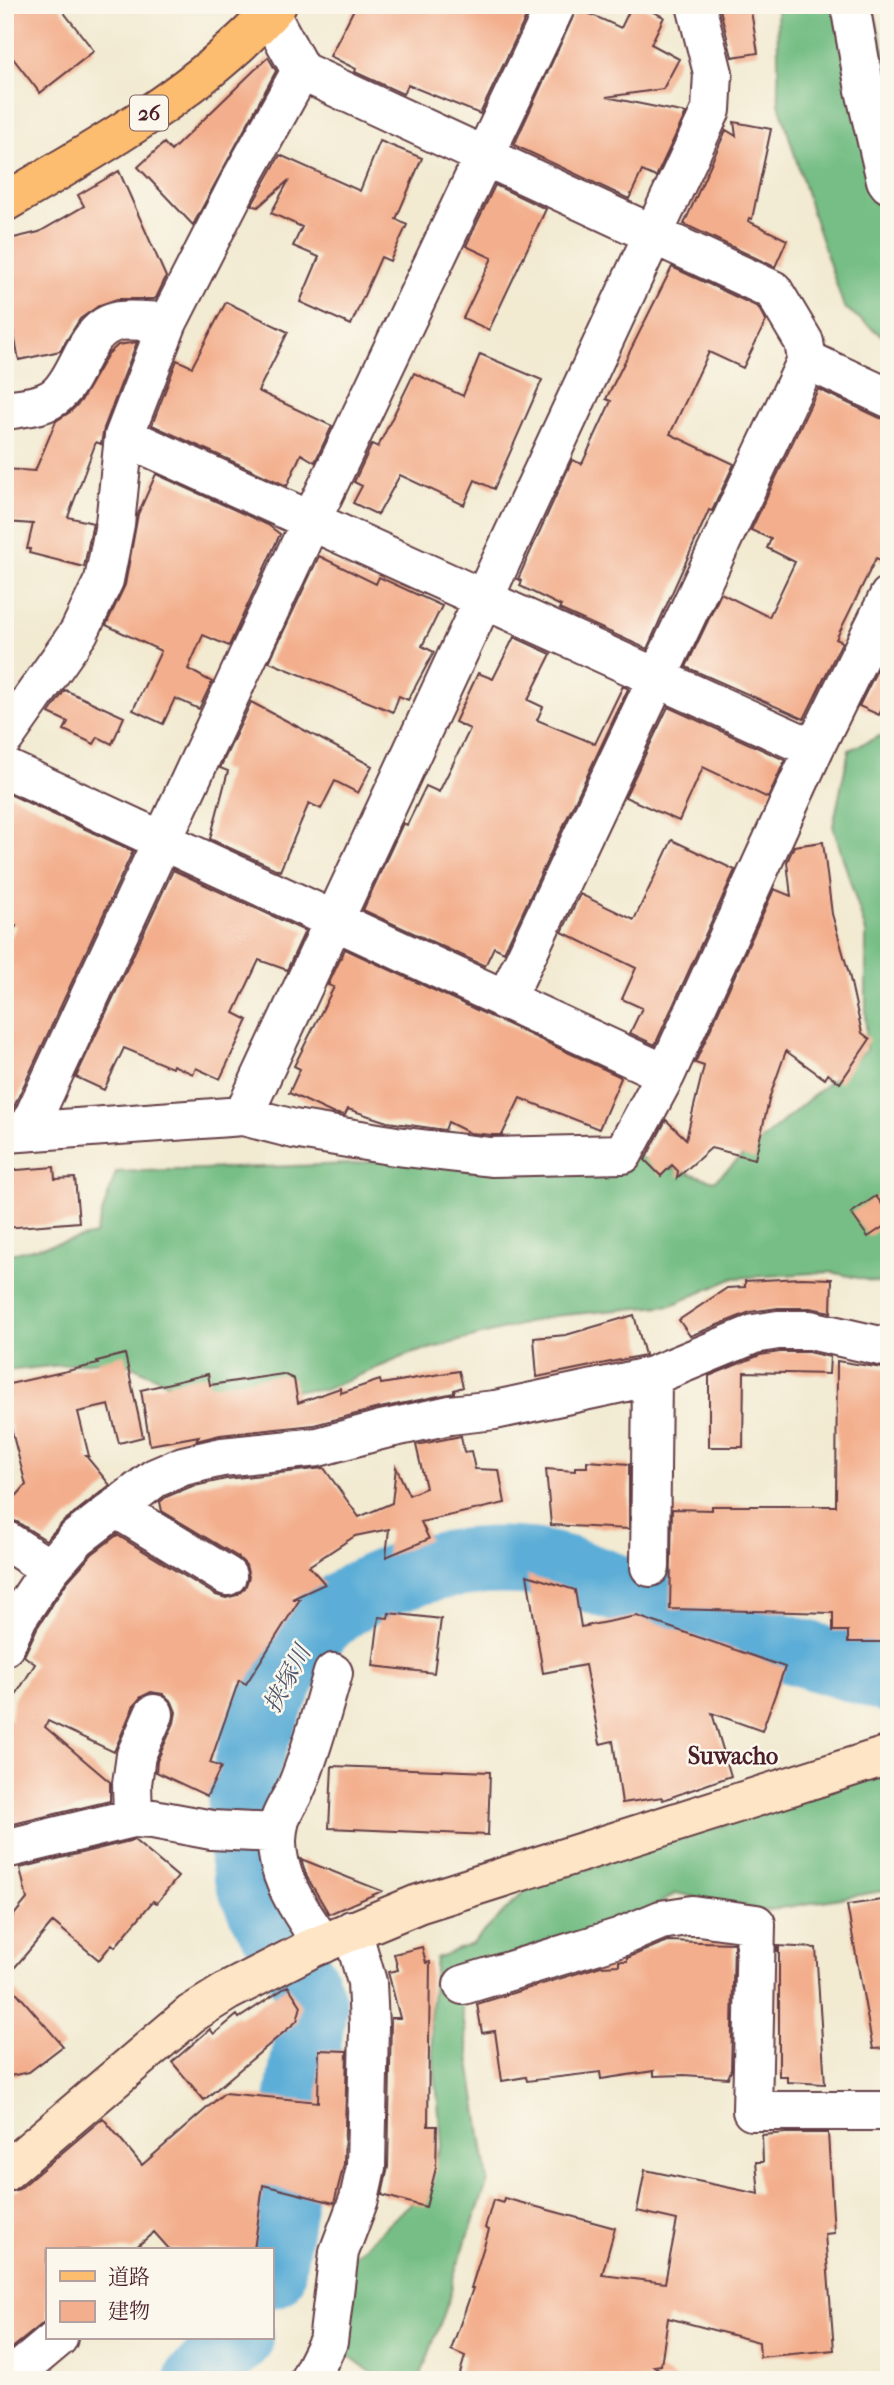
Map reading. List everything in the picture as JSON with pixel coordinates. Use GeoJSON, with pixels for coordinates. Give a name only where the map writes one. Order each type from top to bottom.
{"type":"FeatureCollection","features":[{"type":"Feature","properties":{"kind":"main road","name":"26"},"geometry":{"type":"LineString","coordinates":[[5,202],[167,101],[218,62],[270,8]]}},
{"type":"Feature","properties":{"kind":"street"},"geometry":{"type":"LineString","coordinates":[[16,1132],[163,841],[556,5]]}},
{"type":"Feature","properties":{"kind":"street"},"geometry":{"type":"LineString","coordinates":[[243,1116],[711,110],[713,73],[696,5]]}},
{"type":"Feature","properties":{"kind":"street"},"geometry":{"type":"LineString","coordinates":[[850,5],[865,90],[889,184]]}},
{"type":"Feature","properties":{"kind":"street"},"geometry":{"type":"LineString","coordinates":[[270,8],[301,71],[773,290],[804,342],[807,360],[505,1001]]}},
{"type":"Feature","properties":{"kind":"street"},"geometry":{"type":"LineString","coordinates":[[5,737],[79,632],[104,580],[115,524],[124,436],[168,322],[240,181],[301,71]]}},
{"type":"Feature","properties":{"kind":"street"},"geometry":{"type":"LineString","coordinates":[[5,410],[44,403],[58,394],[97,332],[110,324],[120,321],[168,322]]}},
{"type":"Feature","properties":{"kind":"street"},"geometry":{"type":"LineString","coordinates":[[807,360],[889,398]]}},
{"type":"Feature","properties":{"kind":"street"},"geometry":{"type":"LineString","coordinates":[[124,436],[814,749]]}},
{"type":"Feature","properties":{"kind":"street"},"geometry":{"type":"LineString","coordinates":[[16,1132],[243,1116],[294,1129],[383,1144],[491,1157],[624,1154],[666,1074],[814,749],[889,596]]}},
{"type":"Feature","properties":{"kind":"street"},"geometry":{"type":"LineString","coordinates":[[5,768],[666,1074]]}},
{"type":"Feature","properties":{"kind":"street"},"geometry":{"type":"LineString","coordinates":[[5,1646],[18,1616],[50,1569],[77,1538],[155,1478],[183,1466],[222,1457],[318,1447],[450,1415],[495,1410],[652,1376],[754,1334],[778,1330],[810,1330],[889,1348]]}},
{"type":"Feature","properties":{"kind":"street"},"geometry":{"type":"LineString","coordinates":[[650,1567],[652,1376]]}},
{"type":"Feature","properties":{"kind":"street"},"geometry":{"type":"LineString","coordinates":[[118,1506],[127,1515],[227,1576]]}},
{"type":"Feature","properties":{"kind":"street"},"geometry":{"type":"LineString","coordinates":[[5,1540],[50,1569]]}},
{"type":"Feature","properties":{"kind":"street"},"geometry":{"type":"LineString","coordinates":[[5,1849],[133,1818],[256,1832],[281,1816],[296,1788],[333,1672]]}},
{"type":"Feature","properties":{"kind":"street"},"geometry":{"type":"LineString","coordinates":[[133,1818],[132,1784],[136,1755],[155,1714]]}},
{"type":"Feature","properties":{"kind":"street"},"geometry":{"type":"LineString","coordinates":[[5,2172],[191,2014],[228,1991],[329,1941],[418,1904],[889,1755]]}},
{"type":"Feature","properties":{"kind":"street"},"geometry":{"type":"LineString","coordinates":[[256,1832],[278,1860],[288,1888],[305,1920],[329,1941],[367,1982],[369,2026],[366,2167],[359,2199],[339,2252],[328,2342],[309,2380]]}},
{"type":"Feature","properties":{"kind":"street"},"geometry":{"type":"LineString","coordinates":[[463,1985],[618,1938],[661,1920],[692,1915],[756,1924],[752,2111],[889,2111]]}},
{"type":"Feature","properties":{"kind":"street"},"geometry":{"type":"LineString","coordinates":[[8,2380],[56,2340]]}},
{"type":"Feature","properties":{"kind":"green space"},"geometry":{"type":"Polygon","coordinates":[[[777,5],[872,5],[889,68],[889,341],[844,307],[813,215],[779,103],[777,5]]]}},
{"type":"Feature","properties":{"kind":"green space"},"geometry":{"type":"Polygon","coordinates":[[[889,732],[889,1285],[831,1272],[734,1278],[672,1305],[553,1316],[410,1354],[324,1390],[182,1390],[118,1359],[5,1371],[5,1255],[95,1235],[116,1172],[352,1164],[575,1137],[714,1181],[866,1050],[866,932],[833,826],[849,750],[889,732]]]}},
{"type":"Feature","properties":{"kind":"green space"},"geometry":{"type":"Polygon","coordinates":[[[889,1772],[889,1890],[763,1911],[676,1893],[615,1933],[458,1983],[488,2181],[454,2275],[449,2300],[419,2380],[373,2380],[375,2375],[328,2340],[342,2267],[419,2196],[442,2144],[430,2020],[436,1958],[472,1944],[529,1887],[889,1772]]]}},
{"type":"Feature","properties":{"kind":"building"},"geometry":{"type":"Polygon","coordinates":[[[5,5],[58,5],[94,51],[40,93],[5,48],[5,5]]]}},
{"type":"Feature","properties":{"kind":"building"},"geometry":{"type":"Polygon","coordinates":[[[356,5],[506,5],[527,15],[480,114],[408,85],[403,94],[355,72],[356,69],[330,56],[356,5]]]}},
{"type":"Feature","properties":{"kind":"building"},"geometry":{"type":"Polygon","coordinates":[[[632,5],[638,5],[664,17],[651,44],[679,59],[663,89],[606,97],[686,113],[656,177],[642,171],[629,199],[514,145],[577,8],[621,28],[632,5]]]}},
{"type":"Feature","properties":{"kind":"building"},"geometry":{"type":"Polygon","coordinates":[[[719,5],[750,5],[758,53],[732,57],[719,5]]]}},
{"type":"Feature","properties":{"kind":"building"},"geometry":{"type":"Polygon","coordinates":[[[268,57],[276,71],[193,225],[138,167],[164,143],[171,151],[268,57]]]}},
{"type":"Feature","properties":{"kind":"building"},"geometry":{"type":"Polygon","coordinates":[[[734,122],[771,129],[752,219],[749,218],[748,221],[787,240],[775,267],[684,224],[726,130],[736,136],[734,122]]]}},
{"type":"Feature","properties":{"kind":"building"},"geometry":{"type":"Polygon","coordinates":[[[380,141],[422,158],[396,219],[407,225],[390,261],[381,257],[351,325],[300,302],[319,257],[293,246],[302,227],[271,213],[289,180],[258,207],[252,205],[280,155],[360,191],[380,141]]]}},
{"type":"Feature","properties":{"kind":"building"},"geometry":{"type":"Polygon","coordinates":[[[119,171],[166,277],[156,298],[117,299],[100,305],[80,319],[60,351],[19,360],[5,289],[5,240],[39,232],[84,206],[78,195],[119,171]]]}},
{"type":"Feature","properties":{"kind":"building"},"geometry":{"type":"Polygon","coordinates":[[[495,185],[546,209],[489,330],[463,318],[492,258],[466,246],[495,185]]]}},
{"type":"Feature","properties":{"kind":"building"},"geometry":{"type":"Polygon","coordinates":[[[672,267],[758,307],[766,321],[743,368],[709,352],[670,434],[734,464],[712,511],[709,510],[647,649],[559,609],[561,606],[520,586],[522,581],[518,579],[572,460],[582,464],[611,401],[606,399],[672,267]]]}},
{"type":"Feature","properties":{"kind":"building"},"geometry":{"type":"Polygon","coordinates":[[[226,302],[288,332],[258,391],[332,426],[315,462],[301,454],[287,486],[152,425],[177,360],[192,367],[226,302]]]}},
{"type":"Feature","properties":{"kind":"building"},"geometry":{"type":"Polygon","coordinates":[[[137,342],[104,428],[101,444],[96,442],[68,517],[93,523],[84,567],[29,553],[30,549],[27,549],[33,524],[5,522],[5,469],[35,471],[56,421],[81,401],[108,354],[118,345],[137,342]]]}},
{"type":"Feature","properties":{"kind":"building"},"geometry":{"type":"Polygon","coordinates":[[[480,354],[542,380],[494,489],[475,480],[464,505],[400,475],[378,515],[353,503],[362,486],[354,482],[372,444],[378,447],[414,373],[463,396],[480,354]]]}},
{"type":"Feature","properties":{"kind":"building"},"geometry":{"type":"Polygon","coordinates":[[[818,389],[880,418],[889,419],[889,564],[876,558],[836,639],[842,642],[804,719],[686,667],[721,593],[769,617],[795,562],[767,548],[771,539],[751,530],[818,389]]]}},
{"type":"Feature","properties":{"kind":"building"},"geometry":{"type":"Polygon","coordinates":[[[156,474],[268,525],[280,534],[229,646],[203,635],[188,669],[212,682],[199,709],[175,698],[163,724],[133,710],[161,651],[106,625],[125,585],[138,514],[156,474]]]}},
{"type":"Feature","properties":{"kind":"building"},"geometry":{"type":"Polygon","coordinates":[[[319,556],[376,584],[379,577],[442,606],[422,646],[434,652],[408,700],[399,696],[393,712],[269,662],[319,556]]]}},
{"type":"Feature","properties":{"kind":"building"},"geometry":{"type":"Polygon","coordinates":[[[514,637],[551,654],[528,700],[543,707],[537,720],[595,744],[623,686],[628,689],[504,952],[494,947],[485,966],[363,910],[403,823],[407,825],[426,786],[439,792],[470,729],[455,722],[478,673],[493,679],[514,637]]]}},
{"type":"Feature","properties":{"kind":"building"},"geometry":{"type":"Polygon","coordinates":[[[882,660],[889,663],[889,695],[879,715],[859,706],[882,660]]]}},
{"type":"Feature","properties":{"kind":"building"},"geometry":{"type":"Polygon","coordinates":[[[65,690],[124,717],[112,744],[98,737],[94,744],[64,730],[68,722],[49,713],[65,690]]]}},
{"type":"Feature","properties":{"kind":"building"},"geometry":{"type":"Polygon","coordinates":[[[251,702],[372,766],[358,793],[335,781],[321,809],[309,803],[280,871],[210,839],[228,771],[220,768],[251,702]]]}},
{"type":"Feature","properties":{"kind":"building"},"geometry":{"type":"Polygon","coordinates":[[[668,707],[785,760],[768,798],[703,767],[679,821],[625,797],[668,707]]]}},
{"type":"Feature","properties":{"kind":"building"},"geometry":{"type":"Polygon","coordinates":[[[5,792],[133,851],[12,1111],[5,1111],[5,950],[16,926],[5,921],[5,792]]]}},
{"type":"Feature","properties":{"kind":"building"},"geometry":{"type":"Polygon","coordinates":[[[672,840],[735,870],[655,1045],[630,1033],[642,1008],[622,999],[636,968],[562,932],[580,894],[634,920],[672,840]]]}},
{"type":"Feature","properties":{"kind":"building"},"geometry":{"type":"Polygon","coordinates":[[[823,842],[832,914],[862,1033],[870,1039],[840,1083],[828,1074],[825,1079],[786,1051],[770,1096],[755,1159],[711,1148],[677,1178],[678,1171],[672,1165],[661,1176],[645,1160],[666,1120],[686,1139],[704,1066],[695,1063],[774,889],[791,896],[787,862],[794,846],[823,842]]]}},
{"type":"Feature","properties":{"kind":"building"},"geometry":{"type":"Polygon","coordinates":[[[173,870],[305,931],[287,970],[259,960],[234,1013],[248,1020],[220,1079],[196,1068],[193,1074],[173,1065],[172,1068],[124,1048],[104,1090],[76,1077],[173,870]]]}},
{"type":"Feature","properties":{"kind":"building"},"geometry":{"type":"Polygon","coordinates":[[[345,949],[619,1076],[621,1078],[599,1129],[520,1098],[502,1135],[492,1135],[470,1133],[448,1122],[445,1130],[387,1122],[348,1109],[345,1115],[332,1113],[289,1093],[300,1069],[294,1066],[334,987],[328,985],[345,949]]]}},
{"type":"Feature","properties":{"kind":"building"},"geometry":{"type":"Polygon","coordinates":[[[54,1167],[55,1179],[75,1178],[79,1222],[5,1228],[5,1171],[54,1167]]]}},
{"type":"Feature","properties":{"kind":"building"},"geometry":{"type":"Polygon","coordinates":[[[876,1196],[889,1214],[889,1223],[868,1237],[851,1213],[876,1196]]]}},
{"type":"Feature","properties":{"kind":"building"},"geometry":{"type":"Polygon","coordinates":[[[832,1279],[831,1312],[810,1308],[778,1308],[750,1312],[690,1336],[679,1320],[727,1288],[745,1287],[745,1281],[832,1279]]]}},
{"type":"Feature","properties":{"kind":"building"},"geometry":{"type":"Polygon","coordinates":[[[634,1315],[645,1355],[537,1377],[534,1338],[566,1335],[634,1315]]]}},
{"type":"Feature","properties":{"kind":"building"},"geometry":{"type":"Polygon","coordinates":[[[808,1352],[830,1357],[829,1374],[744,1372],[743,1447],[709,1447],[709,1376],[760,1355],[808,1352]]]}},
{"type":"Feature","properties":{"kind":"building"},"geometry":{"type":"Polygon","coordinates":[[[125,1354],[143,1437],[119,1443],[109,1405],[78,1412],[89,1456],[86,1456],[110,1485],[64,1521],[46,1540],[17,1522],[5,1518],[5,1509],[26,1485],[5,1405],[5,1385],[98,1364],[97,1361],[125,1354]]]}},
{"type":"Feature","properties":{"kind":"building"},"geometry":{"type":"Polygon","coordinates":[[[837,1361],[889,1369],[889,1411],[884,1411],[883,1472],[889,1472],[889,1642],[848,1642],[848,1631],[833,1631],[833,1613],[670,1609],[672,1509],[712,1510],[712,1506],[836,1506],[837,1361]]]}},
{"type":"Feature","properties":{"kind":"building"},"geometry":{"type":"Polygon","coordinates":[[[459,1371],[463,1387],[454,1390],[454,1393],[314,1425],[220,1435],[196,1441],[199,1436],[150,1445],[141,1390],[208,1374],[210,1385],[283,1374],[294,1379],[298,1403],[340,1388],[341,1393],[380,1380],[381,1384],[459,1371]]]}},
{"type":"Feature","properties":{"kind":"building"},"geometry":{"type":"Polygon","coordinates":[[[461,1436],[464,1452],[471,1451],[475,1469],[499,1470],[505,1503],[421,1522],[429,1539],[386,1557],[389,1529],[355,1536],[309,1566],[325,1584],[292,1599],[300,1599],[246,1684],[239,1680],[210,1763],[221,1767],[207,1796],[156,1772],[157,1761],[174,1723],[176,1712],[172,1702],[163,1694],[151,1692],[141,1697],[134,1705],[114,1752],[48,1721],[45,1727],[110,1782],[110,1801],[5,1826],[5,1719],[10,1720],[14,1698],[35,1664],[24,1656],[37,1628],[67,1582],[92,1554],[117,1535],[216,1595],[226,1598],[237,1595],[245,1588],[249,1577],[246,1565],[238,1557],[162,1511],[160,1502],[166,1497],[190,1487],[226,1479],[324,1468],[359,1517],[392,1503],[396,1467],[409,1495],[426,1488],[416,1445],[461,1436]]]}},
{"type":"Feature","properties":{"kind":"building"},"geometry":{"type":"Polygon","coordinates":[[[587,1461],[629,1464],[629,1529],[551,1525],[546,1469],[575,1471],[575,1467],[587,1467],[587,1461]]]}},
{"type":"Feature","properties":{"kind":"building"},"geometry":{"type":"Polygon","coordinates":[[[527,1575],[575,1590],[581,1627],[637,1616],[785,1667],[762,1731],[712,1713],[731,1776],[663,1800],[662,1797],[622,1803],[613,1741],[600,1744],[585,1665],[543,1673],[527,1575]]]}},
{"type":"Feature","properties":{"kind":"building"},"geometry":{"type":"Polygon","coordinates":[[[389,1613],[441,1619],[434,1673],[373,1666],[379,1617],[388,1618],[389,1613]]]}},
{"type":"Feature","properties":{"kind":"building"},"geometry":{"type":"Polygon","coordinates":[[[332,1766],[490,1772],[488,1835],[329,1828],[332,1766]]]}},
{"type":"Feature","properties":{"kind":"building"},"geometry":{"type":"Polygon","coordinates":[[[134,1840],[178,1877],[157,1903],[153,1901],[115,1947],[112,1944],[99,1960],[53,1922],[5,1979],[5,1926],[27,1899],[20,1868],[134,1840]]]}},
{"type":"Feature","properties":{"kind":"building"},"geometry":{"type":"Polygon","coordinates":[[[301,1859],[382,1891],[329,1914],[307,1877],[301,1859]]]}},
{"type":"Feature","properties":{"kind":"building"},"geometry":{"type":"Polygon","coordinates":[[[889,1899],[889,2048],[873,2049],[847,1905],[889,1899]]]}},
{"type":"Feature","properties":{"kind":"building"},"geometry":{"type":"Polygon","coordinates":[[[667,1941],[734,1943],[731,2071],[728,2078],[654,2076],[654,2071],[601,2079],[600,2072],[527,2081],[526,2077],[502,2081],[495,2031],[482,2033],[477,2004],[601,1966],[619,1965],[619,1961],[627,1961],[627,1958],[667,1941]]]}},
{"type":"Feature","properties":{"kind":"building"},"geometry":{"type":"Polygon","coordinates":[[[777,1946],[816,1948],[825,2084],[787,2082],[787,2076],[779,2076],[777,1946]]]}},
{"type":"Feature","properties":{"kind":"building"},"geometry":{"type":"Polygon","coordinates":[[[422,1947],[426,1963],[430,1962],[428,2126],[437,2126],[436,2168],[426,2207],[382,2195],[388,2167],[391,2018],[400,2018],[388,1972],[398,1970],[394,1954],[422,1947]]]}},
{"type":"Feature","properties":{"kind":"building"},"geometry":{"type":"Polygon","coordinates":[[[5,1979],[63,2046],[29,2072],[5,2077],[5,1979]]]}},
{"type":"Feature","properties":{"kind":"building"},"geometry":{"type":"Polygon","coordinates":[[[288,1986],[301,2006],[297,2021],[204,2100],[172,2062],[210,2029],[214,2034],[237,2015],[239,2018],[288,1986]]]}},
{"type":"Feature","properties":{"kind":"building"},"geometry":{"type":"Polygon","coordinates":[[[319,2050],[347,2051],[344,2164],[334,2203],[263,2185],[254,2248],[168,2248],[154,2232],[135,2248],[46,2248],[46,2321],[5,2354],[5,2193],[19,2189],[103,2118],[142,2165],[224,2093],[318,2102],[319,2050]]]}},
{"type":"Feature","properties":{"kind":"building"},"geometry":{"type":"Polygon","coordinates":[[[828,2133],[834,2233],[825,2234],[834,2350],[760,2357],[759,2342],[668,2318],[661,2365],[654,2366],[676,2380],[458,2380],[465,2356],[451,2350],[473,2288],[489,2230],[485,2228],[493,2200],[503,2203],[504,2198],[615,2228],[602,2275],[665,2283],[677,2220],[637,2211],[645,2170],[759,2194],[756,2162],[763,2162],[762,2135],[828,2133]]]}},
{"type":"Feature","properties":{"kind":"waterway","name":"挟塚川"},"geometry":{"type":"LineString","coordinates":[[273,2261],[313,2007],[298,1970],[249,1880],[241,1842],[241,1804],[252,1750],[274,1696],[299,1649],[326,1618],[350,1600],[407,1574],[470,1562],[531,1562],[567,1570],[782,1647],[889,1679]]}},
{"type":"Feature","properties":{"kind":"waterway","name":"挟塚川"},"geometry":{"type":"LineString","coordinates":[[198,2380],[238,2340]]}},
{"type":"Feature","properties":{"kind":"district","name":"Suwacho"},"geometry":{"type":"Point","coordinates":[733,1756]}}]}
